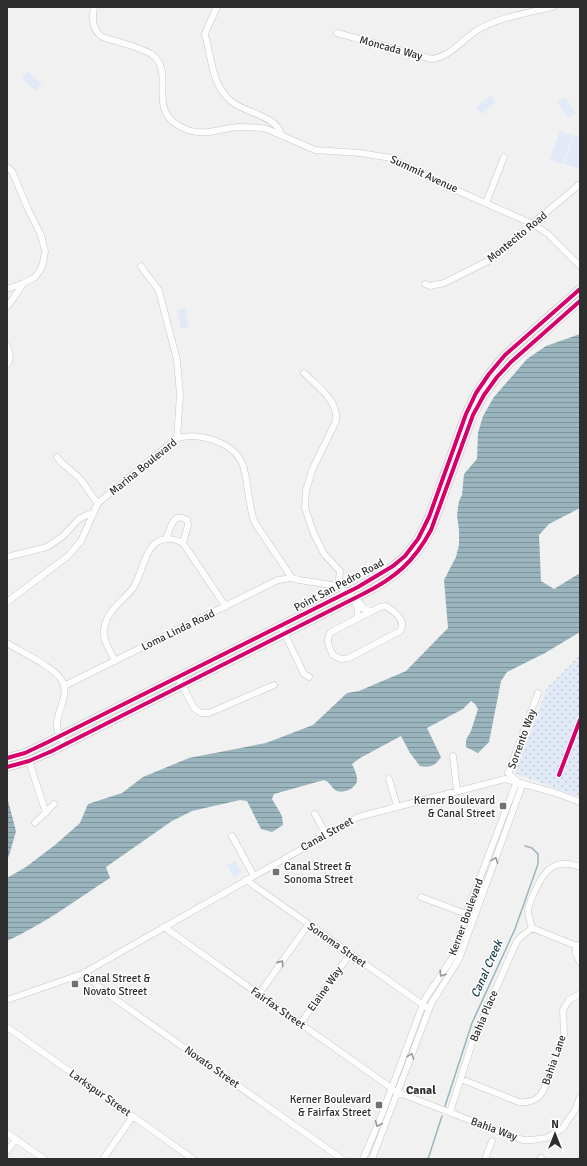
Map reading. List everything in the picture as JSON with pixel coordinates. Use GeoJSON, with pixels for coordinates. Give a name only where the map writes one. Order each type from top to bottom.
{"type":"FeatureCollection","features":[{"type":"Feature","properties":{"kind":"main road","name":"Point San Pedro Road"},"geometry":{"type":"LineString","coordinates":[[7,758],[25,753],[60,736],[281,626],[376,577],[393,566],[405,556],[418,539],[429,517],[463,421],[476,393],[489,374],[505,356],[580,289]]}},
{"type":"Feature","properties":{"kind":"main road","name":"Point San Pedro Road"},"geometry":{"type":"LineString","coordinates":[[7,768],[43,755],[285,634],[392,578],[409,563],[431,530],[473,415],[484,394],[511,362],[580,301]]}},
{"type":"Feature","properties":{"kind":"street","name":"Summit Avenue"},"geometry":{"type":"LineString","coordinates":[[94,7],[93,25],[98,34],[102,37],[150,53],[159,62],[162,71],[162,99],[166,114],[177,125],[198,133],[220,131],[237,127],[267,129],[315,150],[360,153],[391,158],[449,187],[533,224],[548,234],[580,266]]}},
{"type":"Feature","properties":{"kind":"street"},"geometry":{"type":"LineString","coordinates":[[216,7],[205,35],[211,53],[216,81],[232,103],[274,124],[280,131],[281,135]]}},
{"type":"Feature","properties":{"kind":"street","name":"Moncada Way"},"geometry":{"type":"LineString","coordinates":[[337,33],[432,59],[441,57],[448,53],[476,31],[503,18],[553,7]]}},
{"type":"Feature","properties":{"kind":"street"},"geometry":{"type":"LineString","coordinates":[[486,202],[504,157]]}},
{"type":"Feature","properties":{"kind":"street"},"geometry":{"type":"LineString","coordinates":[[7,167],[12,171],[41,235],[45,251],[44,263],[35,277],[7,289]]}},
{"type":"Feature","properties":{"kind":"street","name":"Montecito Road"},"geometry":{"type":"LineString","coordinates":[[425,284],[430,286],[444,283],[488,261],[580,184]]}},
{"type":"Feature","properties":{"kind":"street"},"geometry":{"type":"LineString","coordinates":[[141,266],[146,275],[159,291],[177,360],[180,395],[177,438]]}},
{"type":"Feature","properties":{"kind":"street"},"geometry":{"type":"LineString","coordinates":[[7,307],[24,283]]}},
{"type":"Feature","properties":{"kind":"street"},"geometry":{"type":"LineString","coordinates":[[7,346],[10,357],[7,365]]}},
{"type":"Feature","properties":{"kind":"street"},"geometry":{"type":"LineString","coordinates":[[304,373],[331,401],[337,414],[336,421],[316,462],[308,483],[305,508],[314,534],[324,554],[340,571],[338,586]]}},
{"type":"Feature","properties":{"kind":"street","name":"Marina Boulevard"},"geometry":{"type":"LineString","coordinates":[[7,602],[68,556],[81,540],[98,503],[177,438],[198,437],[217,441],[236,455],[244,467],[252,515],[255,523],[292,578]]}},
{"type":"Feature","properties":{"kind":"street"},"geometry":{"type":"LineString","coordinates":[[57,457],[80,480],[90,495],[98,503]]}},
{"type":"Feature","properties":{"kind":"street"},"geometry":{"type":"LineString","coordinates":[[7,557],[47,547],[63,536],[79,519],[94,513]]}},
{"type":"Feature","properties":{"kind":"street"},"geometry":{"type":"LineString","coordinates":[[166,539],[174,519],[181,516],[187,520],[188,525],[183,543]]}},
{"type":"Feature","properties":{"kind":"street"},"geometry":{"type":"LineString","coordinates":[[115,661],[103,632],[105,622],[110,612],[133,587],[150,549],[156,543],[166,539],[179,540],[183,543],[226,607]]}},
{"type":"Feature","properties":{"kind":"street"},"geometry":{"type":"LineString","coordinates":[[292,578],[338,586],[360,603],[364,609],[371,611]]}},
{"type":"Feature","properties":{"kind":"street","name":"Loma Linda Road"},"geometry":{"type":"LineString","coordinates":[[64,686],[278,580],[292,578]]}},
{"type":"Feature","properties":{"kind":"street"},"geometry":{"type":"LineString","coordinates":[[354,599],[358,609],[357,618]]}},
{"type":"Feature","properties":{"kind":"street"},"geometry":{"type":"LineString","coordinates":[[386,606],[394,611],[403,622],[403,627],[400,631],[349,658],[341,659],[335,657],[328,643],[328,637],[331,632],[357,618],[380,607],[386,606]]}},
{"type":"Feature","properties":{"kind":"street"},"geometry":{"type":"LineString","coordinates":[[281,626],[304,674],[309,677]]}},
{"type":"Feature","properties":{"kind":"street"},"geometry":{"type":"LineString","coordinates":[[7,643],[55,672],[61,679],[64,686],[63,701],[57,724],[64,744]]}},
{"type":"Feature","properties":{"kind":"street"},"geometry":{"type":"LineString","coordinates":[[178,677],[194,708],[201,713],[209,713],[274,685]]}},
{"type":"Feature","properties":{"kind":"street","name":"Sorrento Way"},"geometry":{"type":"LineString","coordinates":[[520,782],[508,773],[538,693]]}},
{"type":"Feature","properties":{"kind":"street"},"geometry":{"type":"LineString","coordinates":[[453,756],[458,791]]}},
{"type":"Feature","properties":{"kind":"street"},"geometry":{"type":"LineString","coordinates":[[29,761],[46,813]]}},
{"type":"Feature","properties":{"kind":"street"},"geometry":{"type":"LineString","coordinates":[[389,779],[397,806]]}},
{"type":"Feature","properties":{"kind":"street","name":"Canal Street"},"geometry":{"type":"LineString","coordinates":[[7,1000],[74,978],[86,972],[354,818],[502,779],[520,782],[580,802]]}},
{"type":"Feature","properties":{"kind":"street","name":"Kerner Boulevard"},"geometry":{"type":"LineString","coordinates":[[363,1159],[425,999],[453,957],[466,914],[520,782]]}},
{"type":"Feature","properties":{"kind":"street","name":"Kerner Boulevard"},"geometry":{"type":"LineString","coordinates":[[372,1159],[431,1004],[460,959],[520,782]]}},
{"type":"Feature","properties":{"kind":"street"},"geometry":{"type":"LineString","coordinates":[[35,823],[54,804]]}},
{"type":"Feature","properties":{"kind":"street"},"geometry":{"type":"LineString","coordinates":[[315,814],[326,834]]}},
{"type":"Feature","properties":{"kind":"street"},"geometry":{"type":"LineString","coordinates":[[232,836],[254,876]]}},
{"type":"Feature","properties":{"kind":"street"},"geometry":{"type":"LineString","coordinates":[[580,867],[572,864],[557,865],[549,868],[541,876],[528,910],[532,928],[579,945],[576,953],[580,962]]}},
{"type":"Feature","properties":{"kind":"street","name":"Sonoma Street"},"geometry":{"type":"LineString","coordinates":[[246,880],[429,1009]]}},
{"type":"Feature","properties":{"kind":"street"},"geometry":{"type":"LineString","coordinates":[[421,896],[474,917]]}},
{"type":"Feature","properties":{"kind":"street"},"geometry":{"type":"LineString","coordinates":[[259,994],[308,925]]}},
{"type":"Feature","properties":{"kind":"street","name":"Fairfax Street"},"geometry":{"type":"LineString","coordinates":[[164,927],[391,1089]]}},
{"type":"Feature","properties":{"kind":"street","name":"Bahia Place"},"geometry":{"type":"LineString","coordinates":[[450,1112],[473,1040],[517,941],[532,928]]}},
{"type":"Feature","properties":{"kind":"street","name":"Elaine Way"},"geometry":{"type":"LineString","coordinates":[[300,1024],[350,954]]}},
{"type":"Feature","properties":{"kind":"street","name":"Novato Street"},"geometry":{"type":"LineString","coordinates":[[86,972],[92,981],[112,996],[342,1159]]}},
{"type":"Feature","properties":{"kind":"street","name":"Bahia Lane"},"geometry":{"type":"LineString","coordinates":[[461,1079],[519,1102],[526,1103],[537,1099],[541,1096],[544,1090],[564,1034],[563,1010],[569,1000],[580,994]]}},
{"type":"Feature","properties":{"kind":"street","name":"Larkspur Street"},"geometry":{"type":"LineString","coordinates":[[7,1027],[193,1159]]}},
{"type":"Feature","properties":{"kind":"street","name":"Bahia Way"},"geometry":{"type":"LineString","coordinates":[[391,1089],[522,1140],[538,1140],[546,1138],[562,1129],[575,1110],[580,1097]]}},
{"type":"Feature","properties":{"kind":"street"},"geometry":{"type":"LineString","coordinates":[[103,1159],[133,1116]]}},
{"type":"Feature","properties":{"kind":"street"},"geometry":{"type":"LineString","coordinates":[[7,1133],[44,1159]]}},
{"type":"Feature","properties":{"kind":"street"},"geometry":{"type":"LineString","coordinates":[[7,1151],[16,1139]]}},
{"type":"Feature","properties":{"kind":"street"},"geometry":{"type":"LineString","coordinates":[[485,1159],[492,1141]]}},
{"type":"Feature","properties":{"kind":"shaded area"},"geometry":{"type":"Polygon","coordinates":[[[28,71],[42,85],[35,91],[22,78],[28,71]]]}},
{"type":"Feature","properties":{"kind":"shaded area"},"geometry":{"type":"Polygon","coordinates":[[[491,95],[496,102],[482,114],[476,107],[491,95]]]}},
{"type":"Feature","properties":{"kind":"shaded area"},"geometry":{"type":"Polygon","coordinates":[[[565,97],[576,113],[568,118],[557,102],[565,97]]]}},
{"type":"Feature","properties":{"kind":"shaded area"},"geometry":{"type":"Polygon","coordinates":[[[560,131],[572,135],[563,164],[550,160],[560,131]]]}},
{"type":"Feature","properties":{"kind":"shaded area"},"geometry":{"type":"Polygon","coordinates":[[[574,135],[580,137],[580,162],[578,168],[564,164],[574,135]]]}},
{"type":"Feature","properties":{"kind":"shaded area"},"geometry":{"type":"Polygon","coordinates":[[[185,308],[189,327],[181,329],[177,310],[185,308]]]}},
{"type":"Feature","properties":{"kind":"shaded area"},"geometry":{"type":"Polygon","coordinates":[[[580,655],[580,797],[515,773],[547,688],[580,655]]]}},
{"type":"Feature","properties":{"kind":"shaded area"},"geometry":{"type":"Polygon","coordinates":[[[235,861],[242,872],[234,877],[227,865],[235,861]]]}},
{"type":"Feature","properties":{"kind":"water"},"geometry":{"type":"Polygon","coordinates":[[[580,334],[580,508],[549,524],[539,535],[541,581],[554,589],[580,573],[580,632],[545,653],[507,672],[501,681],[489,742],[478,753],[466,747],[466,740],[471,731],[478,709],[471,701],[463,709],[427,728],[441,757],[434,764],[427,767],[420,766],[410,753],[401,736],[360,758],[352,764],[357,782],[353,788],[349,790],[342,792],[335,790],[328,782],[324,780],[274,794],[272,799],[282,816],[283,825],[272,832],[261,829],[247,801],[240,800],[192,811],[172,821],[106,867],[110,878],[47,919],[7,941],[7,878],[26,867],[55,845],[80,823],[88,804],[122,793],[143,777],[189,758],[266,743],[313,725],[347,693],[359,691],[406,671],[448,628],[444,580],[456,557],[459,545],[457,515],[459,501],[462,495],[464,474],[477,459],[478,433],[483,416],[494,397],[527,359],[546,346],[580,334]]]}},
{"type":"Feature","properties":{"kind":"water"},"geometry":{"type":"Polygon","coordinates":[[[7,797],[16,831],[9,856],[7,858],[7,797]]]}},
{"type":"Feature","properties":{"kind":"waterway","name":"Canal Creek"},"geometry":{"type":"LineString","coordinates":[[445,1106],[472,1023],[515,929],[538,864],[538,854],[532,848],[525,846]]}},
{"type":"Feature","properties":{"kind":"waterway","name":"Canal Creek"},"geometry":{"type":"LineString","coordinates":[[428,1159],[442,1116]]}},
{"type":"Feature","properties":{"kind":"cycle path"},"geometry":{"type":"LineString","coordinates":[[7,758],[25,753],[46,743],[358,587],[393,566],[405,556],[418,539],[429,517],[466,414],[476,393],[505,355],[580,289]]}},
{"type":"Feature","properties":{"kind":"cycle path"},"geometry":{"type":"LineString","coordinates":[[7,767],[29,761],[52,751],[363,594],[385,582],[403,568],[418,551],[431,530],[473,415],[484,395],[497,377],[511,362],[580,301]]}},
{"type":"Feature","properties":{"kind":"cycle path"},"geometry":{"type":"LineString","coordinates":[[559,775],[580,720]]}},
{"type":"Feature","properties":{"kind":"place","name":"Kerner Boulevard & Canal Street"},"geometry":{"type":"Point","coordinates":[503,806]}},
{"type":"Feature","properties":{"kind":"place","name":"Canal Street & Sonoma Street"},"geometry":{"type":"Point","coordinates":[276,872]}},
{"type":"Feature","properties":{"kind":"place","name":"Canal Street & Novato Street"},"geometry":{"type":"Point","coordinates":[75,984]}},
{"type":"Feature","properties":{"kind":"place","name":"Kerner Boulevard & Fairfax Street"},"geometry":{"type":"Point","coordinates":[379,1105]}},
{"type":"Feature","properties":{"kind":"district","name":"Canal"},"geometry":{"type":"Point","coordinates":[421,1090]}}]}
